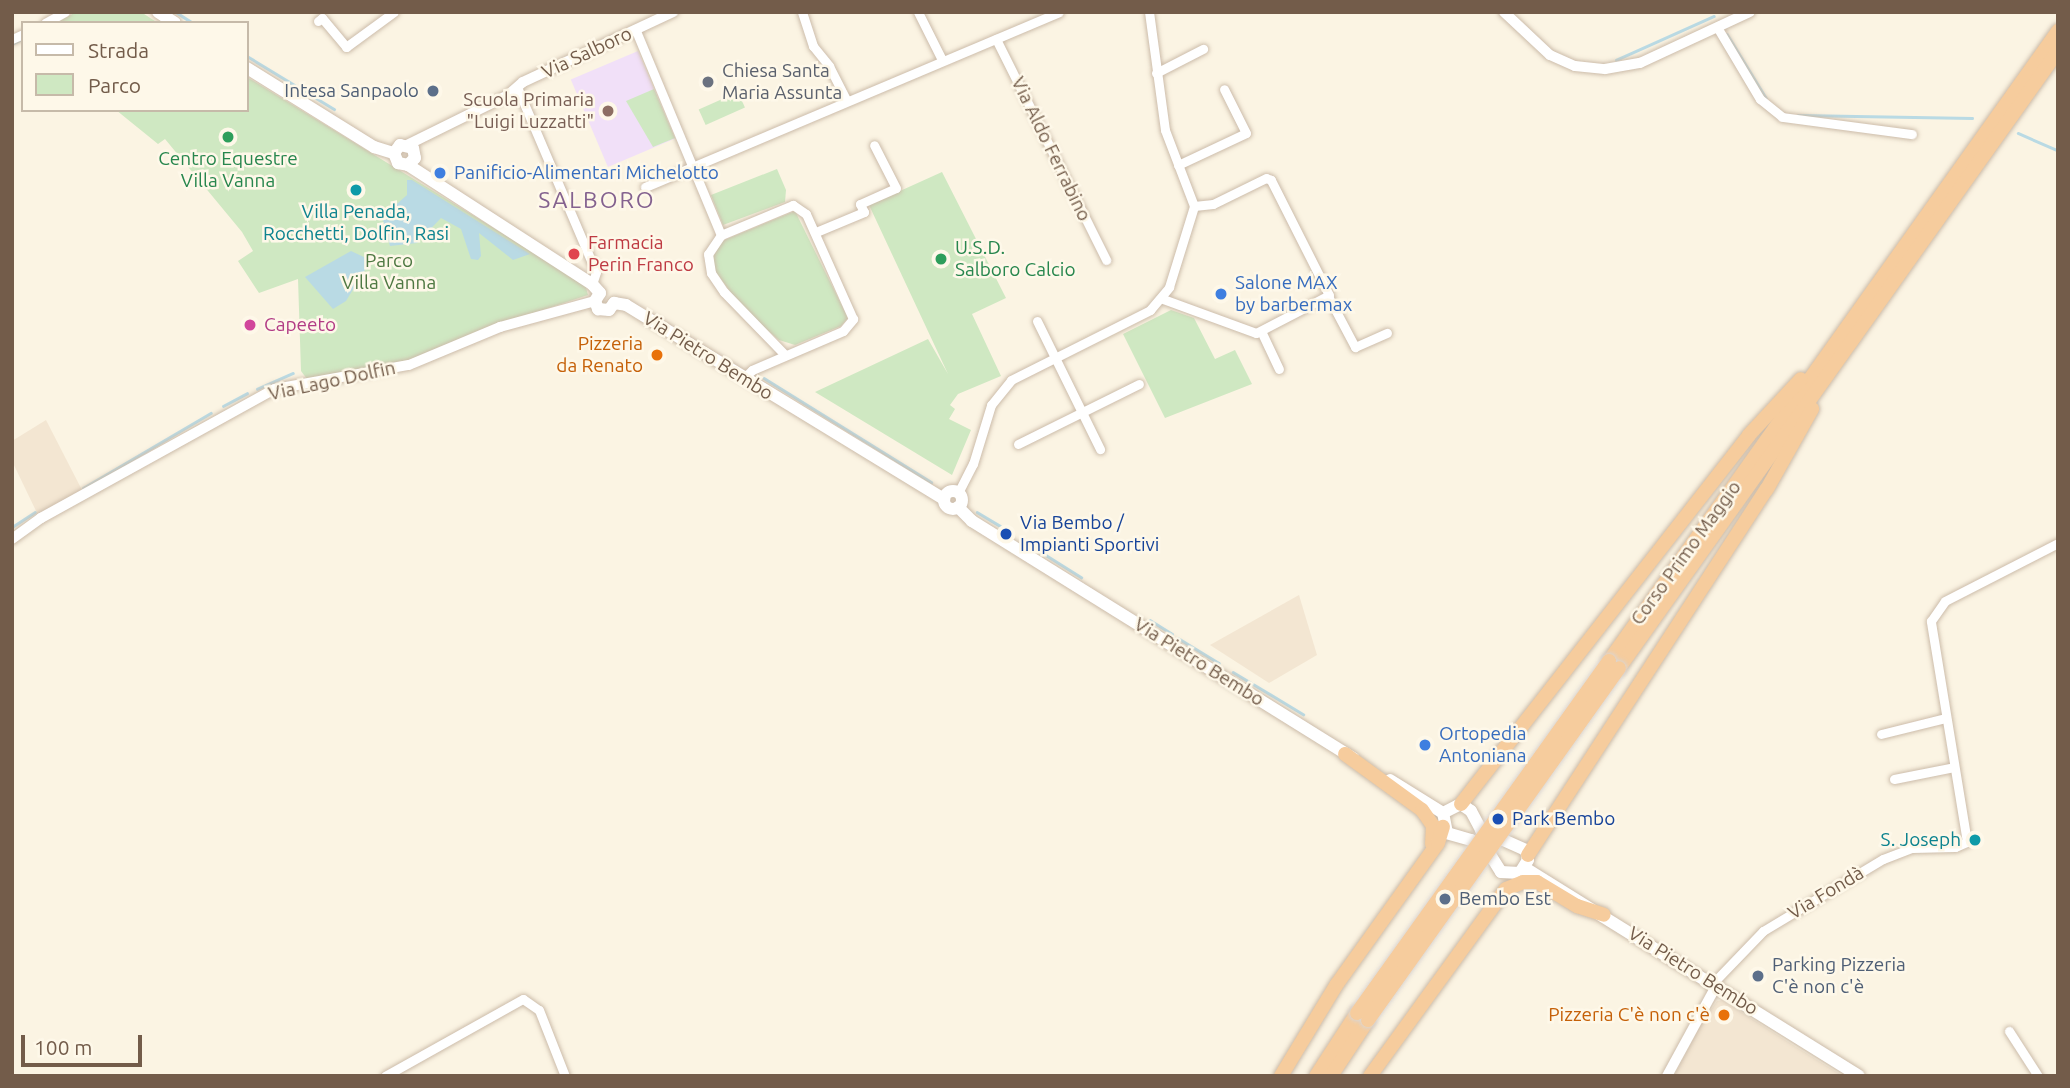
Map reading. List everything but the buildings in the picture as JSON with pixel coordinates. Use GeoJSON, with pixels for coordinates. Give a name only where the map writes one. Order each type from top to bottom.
{"type":"FeatureCollection","features":[{"type":"Feature","properties":{"kind":"highway","name":"Corso Primo Maggio"},"geometry":{"type":"LineString","coordinates":[[1316,1076],[1363,1016],[1862,316],[2058,31]]}},
{"type":"Feature","properties":{"kind":"highway","name":"Corso Primo Maggio"},"geometry":{"type":"LineString","coordinates":[[1862,316],[2058,51]]}},
{"type":"Feature","properties":{"kind":"highway"},"geometry":{"type":"LineString","coordinates":[[1461,804],[1749,435],[1862,316]]}},
{"type":"Feature","properties":{"kind":"highway"},"geometry":{"type":"LineString","coordinates":[[1527,861],[1767,489],[1862,316]]}},
{"type":"Feature","properties":{"kind":"highway"},"geometry":{"type":"LineString","coordinates":[[1345,754],[1365,772],[1422,810],[1433,826],[1431,849]]}},
{"type":"Feature","properties":{"kind":"highway"},"geometry":{"type":"LineString","coordinates":[[1281,1076],[1337,984],[1431,849],[1443,820]]}},
{"type":"Feature","properties":{"kind":"highway"},"geometry":{"type":"LineString","coordinates":[[1370,1076],[1499,896],[1511,875]]}},
{"type":"Feature","properties":{"kind":"highway"},"geometry":{"type":"LineString","coordinates":[[1499,896],[1523,881],[1537,882],[1577,906],[1604,915]]}},
{"type":"Feature","properties":{"kind":"highway","name":"Corso Primo Maggio"},"geometry":{"type":"LineString","coordinates":[[1331,1076],[1363,1016]]}},
{"type":"Feature","properties":{"kind":"main road"},"geometry":{"type":"LineString","coordinates":[[248,69],[374,147],[394,153],[407,145],[412,161],[596,293]]}},
{"type":"Feature","properties":{"kind":"main road"},"geometry":{"type":"LineString","coordinates":[[394,153],[398,163],[412,161]]}},
{"type":"Feature","properties":{"kind":"main road","name":"Via Pietro Bembo"},"geometry":{"type":"LineString","coordinates":[[596,293],[608,293],[614,303],[626,305],[944,499],[947,507],[958,507],[983,528],[1345,754],[1443,820],[1452,836],[1481,847],[1501,872],[1511,875]]}},
{"type":"Feature","properties":{"kind":"main road"},"geometry":{"type":"LineString","coordinates":[[944,499],[949,492],[958,493],[961,500],[958,507]]}},
{"type":"Feature","properties":{"kind":"main road"},"geometry":{"type":"LineString","coordinates":[[1443,820],[1461,804]]}},
{"type":"Feature","properties":{"kind":"main road","name":"Via Pietro Bembo"},"geometry":{"type":"LineString","coordinates":[[1461,804],[1471,811],[1481,830],[1497,841],[1519,844],[1527,861],[1604,915],[1859,1076]]}},
{"type":"Feature","properties":{"kind":"main road"},"geometry":{"type":"LineString","coordinates":[[1511,875],[1527,861]]}},
{"type":"Feature","properties":{"kind":"street"},"geometry":{"type":"LineString","coordinates":[[49,21],[65,12]]}},
{"type":"Feature","properties":{"kind":"street"},"geometry":{"type":"LineString","coordinates":[[318,21],[322,18],[346,47],[394,12]]}},
{"type":"Feature","properties":{"kind":"street","name":"Via Salboro"},"geometry":{"type":"LineString","coordinates":[[407,145],[517,87],[673,12]]}},
{"type":"Feature","properties":{"kind":"street"},"geometry":{"type":"LineString","coordinates":[[802,12],[813,46],[829,66],[847,101]]}},
{"type":"Feature","properties":{"kind":"street"},"geometry":{"type":"LineString","coordinates":[[918,12],[941,58]]}},
{"type":"Feature","properties":{"kind":"street"},"geometry":{"type":"LineString","coordinates":[[645,187],[941,58],[996,39],[1059,12]]}},
{"type":"Feature","properties":{"kind":"street"},"geometry":{"type":"LineString","coordinates":[[958,493],[1000,391],[1022,373],[1150,310],[1163,299],[1194,206],[1165,130],[1149,12]]}},
{"type":"Feature","properties":{"kind":"street"},"geometry":{"type":"LineString","coordinates":[[1504,12],[1539,49],[1564,62],[1597,69],[1640,62],[1746,13]]}},
{"type":"Feature","properties":{"kind":"street"},"geometry":{"type":"LineString","coordinates":[[1717,27],[1760,99],[1782,117],[1912,134]]}},
{"type":"Feature","properties":{"kind":"street"},"geometry":{"type":"LineString","coordinates":[[636,31],[721,235]]}},
{"type":"Feature","properties":{"kind":"street","name":"Via Aldo Ferrabino"},"geometry":{"type":"LineString","coordinates":[[996,39],[1106,260]]}},
{"type":"Feature","properties":{"kind":"street"},"geometry":{"type":"LineString","coordinates":[[1156,73],[1203,49]]}},
{"type":"Feature","properties":{"kind":"street"},"geometry":{"type":"LineString","coordinates":[[517,87],[596,272],[596,293]]}},
{"type":"Feature","properties":{"kind":"street"},"geometry":{"type":"LineString","coordinates":[[1178,165],[1246,133],[1224,89]]}},
{"type":"Feature","properties":{"kind":"street"},"geometry":{"type":"LineString","coordinates":[[412,161],[428,136]]}},
{"type":"Feature","properties":{"kind":"street"},"geometry":{"type":"LineString","coordinates":[[816,232],[864,212],[860,204],[896,188],[874,145]]}},
{"type":"Feature","properties":{"kind":"street"},"geometry":{"type":"LineString","coordinates":[[1194,206],[1213,204],[1266,178],[1271,180],[1355,347],[1387,333]]}},
{"type":"Feature","properties":{"kind":"street"},"geometry":{"type":"LineString","coordinates":[[744,378],[785,355],[843,331],[853,319],[816,232],[802,208],[793,205],[721,235],[708,254],[710,273],[739,312],[785,355]]}},
{"type":"Feature","properties":{"kind":"street","name":"Via Lago Dolfin"},"geometry":{"type":"LineString","coordinates":[[12,539],[41,518],[275,390],[409,365],[500,327],[596,293]]}},
{"type":"Feature","properties":{"kind":"street"},"geometry":{"type":"LineString","coordinates":[[1163,299],[1261,331],[1328,296]]}},
{"type":"Feature","properties":{"kind":"street"},"geometry":{"type":"LineString","coordinates":[[1037,321],[1100,449]]}},
{"type":"Feature","properties":{"kind":"street"},"geometry":{"type":"LineString","coordinates":[[1261,331],[1279,369]]}},
{"type":"Feature","properties":{"kind":"street"},"geometry":{"type":"LineString","coordinates":[[1018,444],[1139,384]]}},
{"type":"Feature","properties":{"kind":"street","name":"Via Fondà"},"geometry":{"type":"LineString","coordinates":[[1715,985],[1763,932],[1882,859],[1912,848],[1955,847],[1967,842],[1930,635],[1935,609],[2058,543]]}},
{"type":"Feature","properties":{"kind":"street"},"geometry":{"type":"LineString","coordinates":[[1881,734],[1945,718]]}},
{"type":"Feature","properties":{"kind":"street"},"geometry":{"type":"LineString","coordinates":[[1894,779],[1954,767]]}},
{"type":"Feature","properties":{"kind":"street"},"geometry":{"type":"LineString","coordinates":[[1667,1076],[1715,985]]}},
{"type":"Feature","properties":{"kind":"street"},"geometry":{"type":"LineString","coordinates":[[386,1076],[523,999],[539,1010],[565,1076]]}},
{"type":"Feature","properties":{"kind":"street"},"geometry":{"type":"LineString","coordinates":[[2009,1031],[2038,1076]]}},
{"type":"Feature","properties":{"kind":"shaded area"},"geometry":{"type":"Polygon","coordinates":[[[638,51],[675,138],[608,167],[571,80],[638,51]]]}},
{"type":"Feature","properties":{"kind":"shaded area"},"geometry":{"type":"Polygon","coordinates":[[[46,420],[83,492],[38,515],[12,461],[12,441],[46,420]]]}},
{"type":"Feature","properties":{"kind":"shaded area"},"geometry":{"type":"Polygon","coordinates":[[[1299,595],[1317,655],[1269,683],[1210,645],[1299,595]]]}},
{"type":"Feature","properties":{"kind":"shaded area"},"geometry":{"type":"Polygon","coordinates":[[[1722,1000],[1843,1076],[1674,1076],[1700,1026],[1717,1001],[1722,1000]]]}},
{"type":"Feature","properties":{"kind":"green space"},"geometry":{"type":"Polygon","coordinates":[[[76,12],[141,12],[155,21],[60,21],[76,12]]]}},
{"type":"Feature","properties":{"kind":"green space","name":"Parco Villa Vanna"},"geometry":{"type":"Polygon","coordinates":[[[248,78],[585,284],[588,295],[494,326],[419,358],[307,379],[301,371],[298,279],[259,293],[238,261],[253,251],[242,232],[165,139],[158,144],[118,112],[248,112],[248,78]]]}},
{"type":"Feature","properties":{"kind":"green space"},"geometry":{"type":"Polygon","coordinates":[[[654,89],[675,138],[653,147],[626,101],[654,89]]]}},
{"type":"Feature","properties":{"kind":"green space"},"geometry":{"type":"Polygon","coordinates":[[[738,92],[745,108],[706,125],[699,109],[738,92]]]}},
{"type":"Feature","properties":{"kind":"green space"},"geometry":{"type":"Polygon","coordinates":[[[777,169],[786,190],[785,202],[723,225],[711,195],[777,169]]]}},
{"type":"Feature","properties":{"kind":"green space"},"geometry":{"type":"Polygon","coordinates":[[[942,172],[1006,298],[972,314],[1001,376],[958,394],[950,405],[955,409],[949,419],[971,430],[952,475],[815,392],[928,339],[948,374],[869,205],[942,172]]]}},
{"type":"Feature","properties":{"kind":"green space"},"geometry":{"type":"Polygon","coordinates":[[[795,211],[848,318],[841,326],[795,345],[779,340],[744,310],[715,271],[713,257],[722,241],[795,211]]]}},
{"type":"Feature","properties":{"kind":"green space"},"geometry":{"type":"Polygon","coordinates":[[[1171,310],[1194,318],[1215,359],[1235,350],[1252,384],[1165,418],[1123,334],[1171,310]]]}},
{"type":"Feature","properties":{"kind":"water"},"geometry":{"type":"Polygon","coordinates":[[[407,180],[412,180],[530,254],[513,260],[479,233],[481,256],[478,260],[471,259],[461,229],[441,218],[417,243],[390,246],[382,217],[407,195],[407,180]]]}},
{"type":"Feature","properties":{"kind":"water"},"geometry":{"type":"Polygon","coordinates":[[[351,251],[366,258],[366,268],[346,301],[333,309],[305,277],[351,251]]]}},
{"type":"Feature","properties":{"kind":"waterway"},"geometry":{"type":"LineString","coordinates":[[176,12],[190,21]]}},
{"type":"Feature","properties":{"kind":"waterway"},"geometry":{"type":"LineString","coordinates":[[1616,60],[1714,16]]}},
{"type":"Feature","properties":{"kind":"waterway"},"geometry":{"type":"LineString","coordinates":[[1727,34],[1766,98]]}},
{"type":"Feature","properties":{"kind":"waterway"},"geometry":{"type":"LineString","coordinates":[[12,44],[20,40]]}},
{"type":"Feature","properties":{"kind":"waterway"},"geometry":{"type":"LineString","coordinates":[[248,57],[334,109]]}},
{"type":"Feature","properties":{"kind":"waterway"},"geometry":{"type":"LineString","coordinates":[[1798,115],[1972,118]]}},
{"type":"Feature","properties":{"kind":"waterway"},"geometry":{"type":"LineString","coordinates":[[2018,133],[2057,150]]}},
{"type":"Feature","properties":{"kind":"waterway"},"geometry":{"type":"LineString","coordinates":[[257,389],[293,373]]}},
{"type":"Feature","properties":{"kind":"waterway"},"geometry":{"type":"LineString","coordinates":[[764,378],[931,482]]}},
{"type":"Feature","properties":{"kind":"waterway"},"geometry":{"type":"LineString","coordinates":[[223,406],[247,393]]}},
{"type":"Feature","properties":{"kind":"waterway"},"geometry":{"type":"LineString","coordinates":[[83,488],[211,413]]}},
{"type":"Feature","properties":{"kind":"waterway"},"geometry":{"type":"LineString","coordinates":[[12,527],[35,512]]}},
{"type":"Feature","properties":{"kind":"waterway"},"geometry":{"type":"LineString","coordinates":[[977,512],[1000,526]]}},
{"type":"Feature","properties":{"kind":"waterway"},"geometry":{"type":"LineString","coordinates":[[1022,540],[1081,577]]}},
{"type":"Feature","properties":{"kind":"waterway"},"geometry":{"type":"LineString","coordinates":[[1150,620],[1172,634]]}},
{"type":"Feature","properties":{"kind":"waterway"},"geometry":{"type":"LineString","coordinates":[[1178,638],[1219,663]]}},
{"type":"Feature","properties":{"kind":"waterway"},"geometry":{"type":"LineString","coordinates":[[1233,672],[1303,714]]}},
{"type":"Feature","properties":{"kind":"place","name":"Chiesa Santa Maria Assunta"},"geometry":{"type":"Point","coordinates":[708,82]}},
{"type":"Feature","properties":{"kind":"place","name":"Intesa Sanpaolo"},"geometry":{"type":"Point","coordinates":[433,91]}},
{"type":"Feature","properties":{"kind":"place","name":"Scuola Primaria \"Luigi Luzzatti\""},"geometry":{"type":"Point","coordinates":[608,111]}},
{"type":"Feature","properties":{"kind":"place","name":"Centro Equestre Villa Vanna"},"geometry":{"type":"Point","coordinates":[228,137]}},
{"type":"Feature","properties":{"kind":"place","name":"Panificio-Alimentari Michelotto"},"geometry":{"type":"Point","coordinates":[440,173]}},
{"type":"Feature","properties":{"kind":"place","name":"Villa Penada, Rocchetti, Dolfin, Rasi"},"geometry":{"type":"Point","coordinates":[356,190]}},
{"type":"Feature","properties":{"kind":"place","name":"Farmacia Perin Franco"},"geometry":{"type":"Point","coordinates":[574,254]}},
{"type":"Feature","properties":{"kind":"place","name":"U.S.D. Salboro Calcio"},"geometry":{"type":"Point","coordinates":[941,259]}},
{"type":"Feature","properties":{"kind":"place","name":"Salone MAX by barbermax"},"geometry":{"type":"Point","coordinates":[1221,294]}},
{"type":"Feature","properties":{"kind":"place","name":"Capeeto"},"geometry":{"type":"Point","coordinates":[250,325]}},
{"type":"Feature","properties":{"kind":"place","name":"Pizzeria da Renato"},"geometry":{"type":"Point","coordinates":[657,355]}},
{"type":"Feature","properties":{"kind":"place","name":"Via Bembo / Impianti Sportivi"},"geometry":{"type":"Point","coordinates":[1006,534]}},
{"type":"Feature","properties":{"kind":"place","name":"Ortopedia Antoniana"},"geometry":{"type":"Point","coordinates":[1425,745]}},
{"type":"Feature","properties":{"kind":"place","name":"Park Bembo"},"geometry":{"type":"Point","coordinates":[1498,819]}},
{"type":"Feature","properties":{"kind":"place","name":"S. Joseph"},"geometry":{"type":"Point","coordinates":[1975,840]}},
{"type":"Feature","properties":{"kind":"place","name":"Bembo Est"},"geometry":{"type":"Point","coordinates":[1445,899]}},
{"type":"Feature","properties":{"kind":"place","name":"Parking Pizzeria C'è non c'è"},"geometry":{"type":"Point","coordinates":[1758,976]}},
{"type":"Feature","properties":{"kind":"place","name":"Pizzeria C'è non c'è"},"geometry":{"type":"Point","coordinates":[1724,1015]}},
{"type":"Feature","properties":{"kind":"district","name":"SALBORO"},"geometry":{"type":"Point","coordinates":[597,200]}}]}
